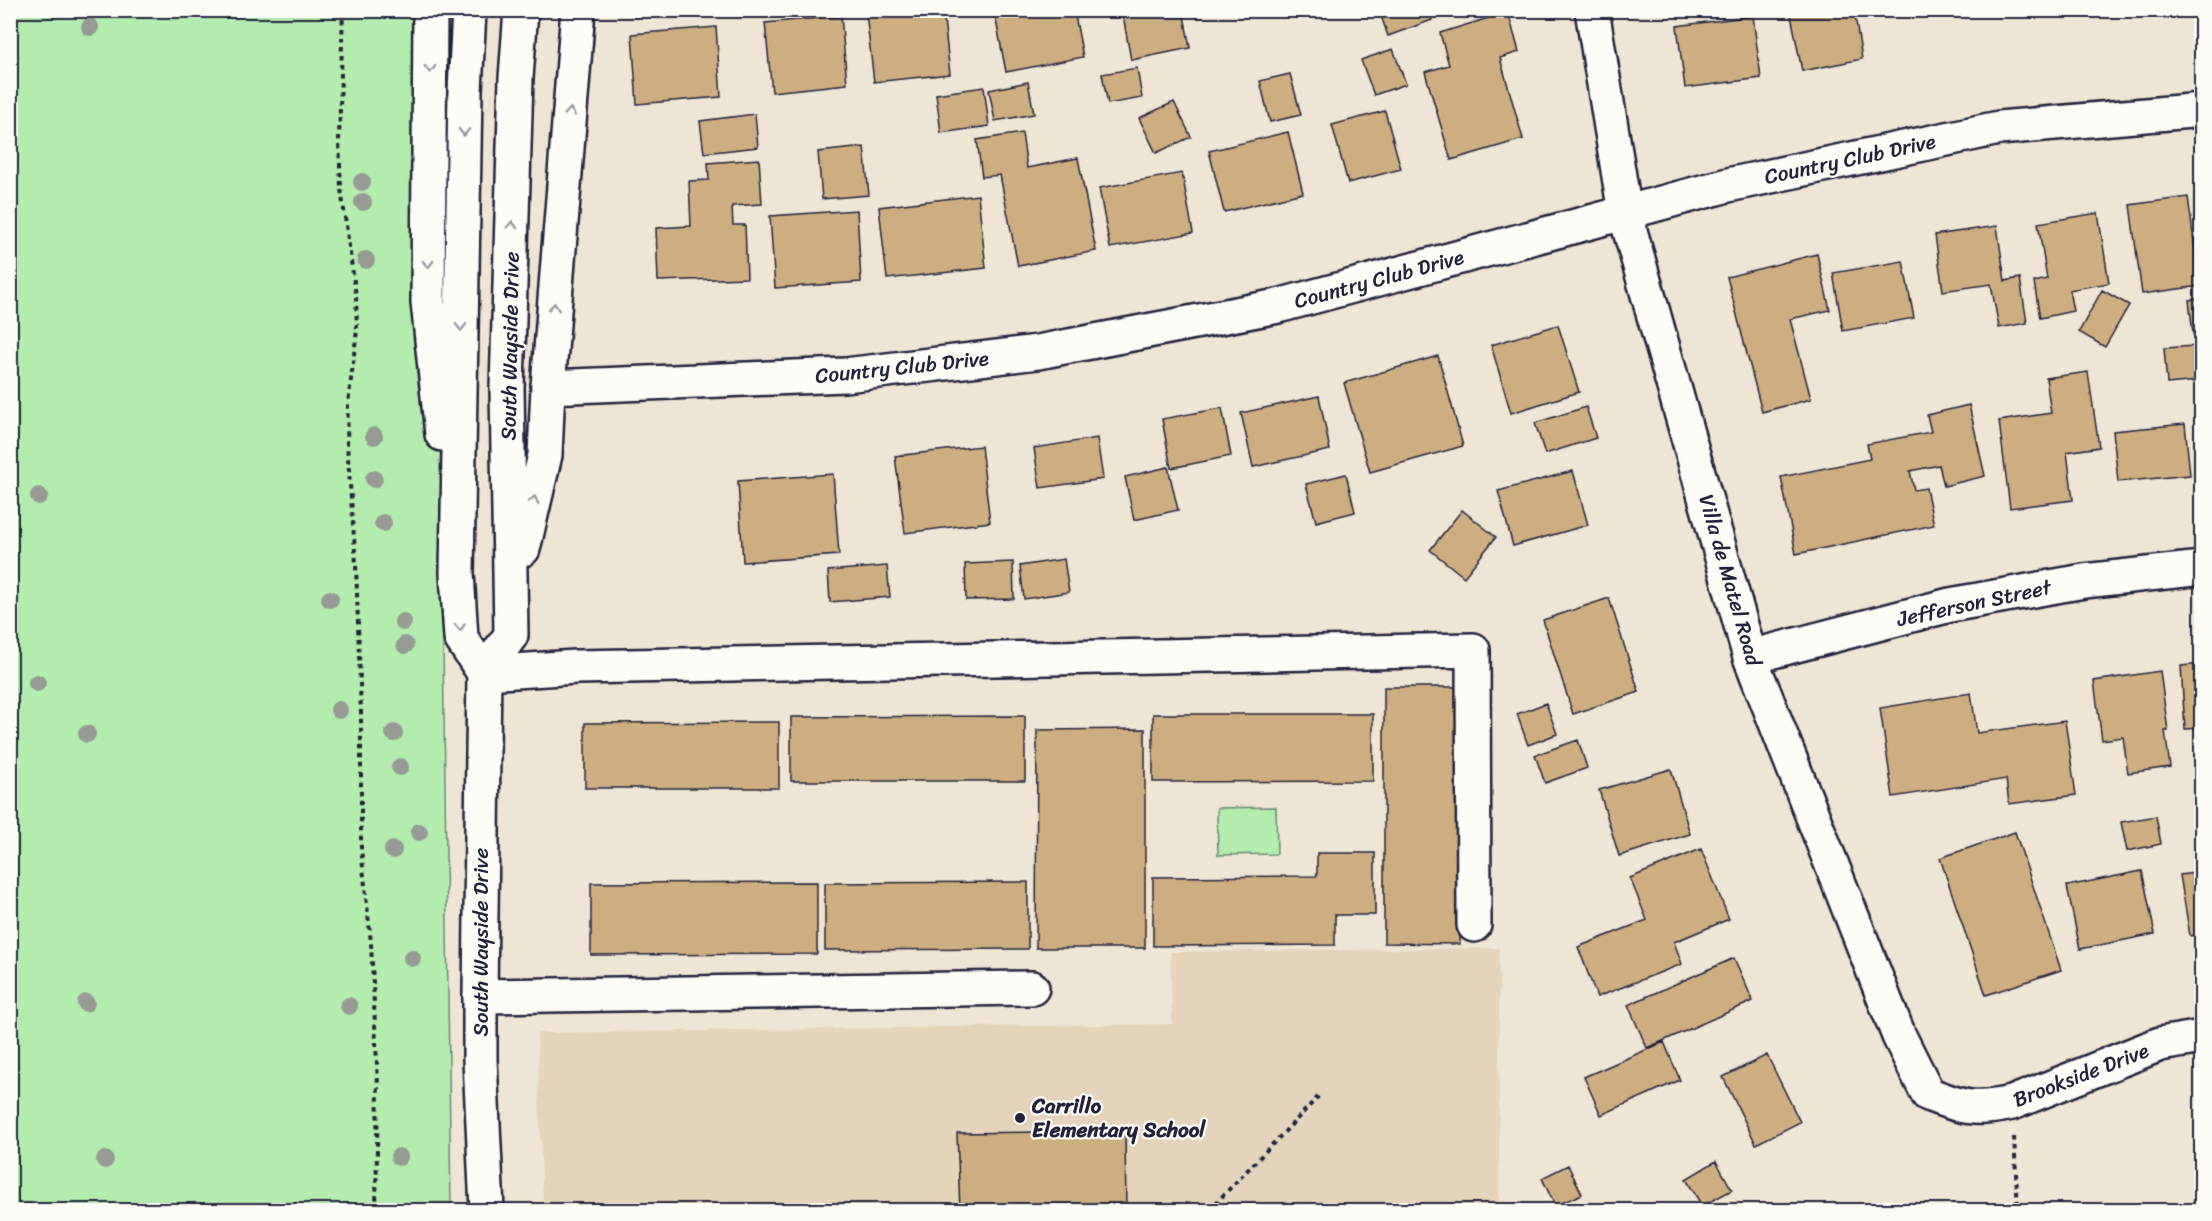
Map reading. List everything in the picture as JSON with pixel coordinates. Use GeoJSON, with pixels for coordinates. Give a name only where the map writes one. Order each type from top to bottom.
{"type":"FeatureCollection","features":[{"type":"Feature","properties":{"kind":"street"},"geometry":{"type":"LineString","coordinates":[[430,10],[428,302],[457,573],[460,638],[484,673],[600,667],[1473,650],[1474,925]]}},
{"type":"Feature","properties":{"kind":"street"},"geometry":{"type":"LineString","coordinates":[[457,573],[465,91],[469,10]]}},
{"type":"Feature","properties":{"kind":"street","name":"South Wayside Drive"},"geometry":{"type":"LineString","coordinates":[[487,1210],[480,1060],[484,673],[511,635],[507,388],[516,78],[521,10]]}},
{"type":"Feature","properties":{"kind":"street"},"geometry":{"type":"LineString","coordinates":[[511,598],[545,454],[548,387],[578,10]]}},
{"type":"Feature","properties":{"kind":"street","name":"Villa de Matel Road"},"geometry":{"type":"LineString","coordinates":[[1592,10],[1625,213],[1750,657],[1899,1036],[1928,1094],[1961,1107]]}},
{"type":"Feature","properties":{"kind":"street","name":"Country Club Drive"},"geometry":{"type":"LineString","coordinates":[[548,387],[845,375],[1038,352],[1278,306],[1728,185],[1999,128],[2202,110]]}},
{"type":"Feature","properties":{"kind":"street","name":"Jefferson Street"},"geometry":{"type":"LineString","coordinates":[[1750,657],[1950,605],[2084,581],[2202,568]]}},
{"type":"Feature","properties":{"kind":"street"},"geometry":{"type":"LineString","coordinates":[[480,996],[1032,988]]}},
{"type":"Feature","properties":{"kind":"street","name":"Brookside Drive"},"geometry":{"type":"LineString","coordinates":[[1961,1107],[1987,1108],[2012,1103],[2160,1044],[2202,1037]]}},
{"type":"Feature","properties":{"kind":"path"},"geometry":{"type":"LineString","coordinates":[[343,10],[339,140],[341,189],[357,296],[357,330],[348,404],[347,445],[356,564],[361,713],[361,848],[371,943],[378,1085],[376,1210]]}},
{"type":"Feature","properties":{"kind":"path"},"geometry":{"type":"LineString","coordinates":[[1209,1210],[1319,1096]]}},
{"type":"Feature","properties":{"kind":"path"},"geometry":{"type":"LineString","coordinates":[[2012,1103],[2018,1210]]}},
{"type":"Feature","properties":{"kind":"shaded area","name":"Carrillo Elementary School"},"geometry":{"type":"Polygon","coordinates":[[[1499,948],[1499,1210],[543,1210],[537,1033],[1172,1024],[1170,952],[1499,948]]]}},
{"type":"Feature","properties":{"kind":"green space"},"geometry":{"type":"Polygon","coordinates":[[[10,11],[434,11],[451,1210],[11,1210],[10,11]]]}},
{"type":"Feature","properties":{"kind":"green space"},"geometry":{"type":"Polygon","coordinates":[[[1276,807],[1277,854],[1218,855],[1217,808],[1276,807]]]}},
{"type":"Feature","properties":{"kind":"building"},"geometry":{"type":"Polygon","coordinates":[[[885,10],[943,10],[950,74],[874,82],[866,13],[885,10]]]}},
{"type":"Feature","properties":{"kind":"building"},"geometry":{"type":"Polygon","coordinates":[[[994,10],[1074,10],[1083,57],[1006,72],[994,10]]]}},
{"type":"Feature","properties":{"kind":"building"},"geometry":{"type":"Polygon","coordinates":[[[1122,10],[1183,10],[1190,48],[1131,60],[1122,10]]]}},
{"type":"Feature","properties":{"kind":"building"},"geometry":{"type":"Polygon","coordinates":[[[1379,10],[1428,10],[1432,20],[1388,36],[1379,10]]]}},
{"type":"Feature","properties":{"kind":"building"},"geometry":{"type":"Polygon","coordinates":[[[1790,10],[1854,10],[1862,59],[1802,71],[1790,10]]]}},
{"type":"Feature","properties":{"kind":"building"},"geometry":{"type":"Polygon","coordinates":[[[2106,10],[2154,10],[2107,15],[2106,10]]]}},
{"type":"Feature","properties":{"kind":"building"},"geometry":{"type":"Polygon","coordinates":[[[1508,12],[1519,52],[1500,58],[1523,139],[1451,160],[1425,72],[1449,65],[1440,33],[1508,12]]]}},
{"type":"Feature","properties":{"kind":"building"},"geometry":{"type":"Polygon","coordinates":[[[841,16],[847,84],[772,92],[765,23],[841,16]]]}},
{"type":"Feature","properties":{"kind":"building"},"geometry":{"type":"Polygon","coordinates":[[[1753,16],[1761,78],[1685,88],[1677,26],[1753,16]]]}},
{"type":"Feature","properties":{"kind":"building"},"geometry":{"type":"Polygon","coordinates":[[[716,27],[721,97],[637,104],[632,34],[716,27]]]}},
{"type":"Feature","properties":{"kind":"building"},"geometry":{"type":"Polygon","coordinates":[[[1393,49],[1406,84],[1374,95],[1361,60],[1393,49]]]}},
{"type":"Feature","properties":{"kind":"building"},"geometry":{"type":"Polygon","coordinates":[[[1137,68],[1142,98],[1108,104],[1102,74],[1137,68]]]}},
{"type":"Feature","properties":{"kind":"building"},"geometry":{"type":"Polygon","coordinates":[[[1290,74],[1301,115],[1270,122],[1260,81],[1290,74]]]}},
{"type":"Feature","properties":{"kind":"building"},"geometry":{"type":"Polygon","coordinates":[[[1028,82],[1034,114],[995,121],[989,90],[1028,82]]]}},
{"type":"Feature","properties":{"kind":"building"},"geometry":{"type":"Polygon","coordinates":[[[984,87],[989,126],[941,133],[936,94],[984,87]]]}},
{"type":"Feature","properties":{"kind":"building"},"geometry":{"type":"Polygon","coordinates":[[[1174,102],[1191,137],[1156,153],[1139,118],[1174,102]]]}},
{"type":"Feature","properties":{"kind":"building"},"geometry":{"type":"Polygon","coordinates":[[[1385,111],[1401,169],[1348,183],[1332,125],[1385,111]]]}},
{"type":"Feature","properties":{"kind":"building"},"geometry":{"type":"Polygon","coordinates":[[[755,114],[758,147],[704,153],[700,121],[755,114]]]}},
{"type":"Feature","properties":{"kind":"building"},"geometry":{"type":"Polygon","coordinates":[[[1288,132],[1303,193],[1224,212],[1209,151],[1288,132]]]}},
{"type":"Feature","properties":{"kind":"building"},"geometry":{"type":"Polygon","coordinates":[[[1022,133],[1027,168],[1078,158],[1096,251],[1018,266],[1000,175],[982,177],[977,140],[1022,133]]]}},
{"type":"Feature","properties":{"kind":"building"},"geometry":{"type":"Polygon","coordinates":[[[864,147],[869,195],[822,199],[818,152],[864,147]]]}},
{"type":"Feature","properties":{"kind":"building"},"geometry":{"type":"Polygon","coordinates":[[[759,159],[762,204],[732,206],[733,225],[745,225],[747,278],[658,281],[656,228],[691,226],[689,181],[709,180],[708,163],[759,159]]]}},
{"type":"Feature","properties":{"kind":"building"},"geometry":{"type":"Polygon","coordinates":[[[1182,173],[1193,233],[1110,248],[1099,188],[1182,173]]]}},
{"type":"Feature","properties":{"kind":"building"},"geometry":{"type":"Polygon","coordinates":[[[978,195],[986,268],[887,279],[879,207],[978,195]]]}},
{"type":"Feature","properties":{"kind":"building"},"geometry":{"type":"Polygon","coordinates":[[[2188,197],[2200,286],[2142,294],[2130,205],[2188,197]]]}},
{"type":"Feature","properties":{"kind":"building"},"geometry":{"type":"Polygon","coordinates":[[[857,210],[861,282],[775,288],[770,216],[857,210]]]}},
{"type":"Feature","properties":{"kind":"building"},"geometry":{"type":"Polygon","coordinates":[[[2098,213],[2109,283],[2069,290],[2073,311],[2040,318],[2034,282],[2047,279],[2038,223],[2098,213]]]}},
{"type":"Feature","properties":{"kind":"building"},"geometry":{"type":"Polygon","coordinates":[[[1997,226],[2005,281],[2020,278],[2027,323],[1999,328],[1991,284],[1943,291],[1935,235],[1997,226]]]}},
{"type":"Feature","properties":{"kind":"building"},"geometry":{"type":"Polygon","coordinates":[[[1817,254],[1830,310],[1790,319],[1811,399],[1762,412],[1727,277],[1817,254]]]}},
{"type":"Feature","properties":{"kind":"building"},"geometry":{"type":"Polygon","coordinates":[[[1903,261],[1914,318],[1843,331],[1833,273],[1903,261]]]}},
{"type":"Feature","properties":{"kind":"building"},"geometry":{"type":"Polygon","coordinates":[[[2102,290],[2129,305],[2105,347],[2079,332],[2102,290]]]}},
{"type":"Feature","properties":{"kind":"building"},"geometry":{"type":"Polygon","coordinates":[[[2202,298],[2202,333],[2193,334],[2189,300],[2202,298]]]}},
{"type":"Feature","properties":{"kind":"building"},"geometry":{"type":"Polygon","coordinates":[[[1558,325],[1579,392],[1511,413],[1491,345],[1558,325]]]}},
{"type":"Feature","properties":{"kind":"building"},"geometry":{"type":"Polygon","coordinates":[[[2195,346],[2198,381],[2167,384],[2164,348],[2195,346]]]}},
{"type":"Feature","properties":{"kind":"building"},"geometry":{"type":"Polygon","coordinates":[[[1438,356],[1463,446],[1370,472],[1344,383],[1438,356]]]}},
{"type":"Feature","properties":{"kind":"building"},"geometry":{"type":"Polygon","coordinates":[[[2088,372],[2099,447],[2067,452],[2073,500],[2010,508],[1999,421],[2051,413],[2046,378],[2088,372]]]}},
{"type":"Feature","properties":{"kind":"building"},"geometry":{"type":"Polygon","coordinates":[[[1319,396],[1330,450],[1253,467],[1241,413],[1319,396]]]}},
{"type":"Feature","properties":{"kind":"building"},"geometry":{"type":"Polygon","coordinates":[[[1969,405],[1985,476],[1944,486],[1939,465],[1910,471],[1914,490],[1926,488],[1934,525],[1796,554],[1781,477],[1870,459],[1867,444],[1931,432],[1927,415],[1969,405]]]}},
{"type":"Feature","properties":{"kind":"building"},"geometry":{"type":"Polygon","coordinates":[[[1586,407],[1596,438],[1545,454],[1535,423],[1586,407]]]}},
{"type":"Feature","properties":{"kind":"building"},"geometry":{"type":"Polygon","coordinates":[[[1222,408],[1231,456],[1171,468],[1162,419],[1222,408]]]}},
{"type":"Feature","properties":{"kind":"building"},"geometry":{"type":"Polygon","coordinates":[[[2185,424],[2190,475],[2118,482],[2113,431],[2185,424]]]}},
{"type":"Feature","properties":{"kind":"building"},"geometry":{"type":"Polygon","coordinates":[[[1097,438],[1103,479],[1040,488],[1034,448],[1097,438]]]}},
{"type":"Feature","properties":{"kind":"building"},"geometry":{"type":"Polygon","coordinates":[[[981,446],[990,522],[905,533],[895,456],[981,446]]]}},
{"type":"Feature","properties":{"kind":"building"},"geometry":{"type":"Polygon","coordinates":[[[1168,467],[1178,510],[1134,520],[1125,477],[1168,467]]]}},
{"type":"Feature","properties":{"kind":"building"},"geometry":{"type":"Polygon","coordinates":[[[1573,471],[1588,525],[1513,546],[1498,491],[1573,471]]]}},
{"type":"Feature","properties":{"kind":"building"},"geometry":{"type":"Polygon","coordinates":[[[833,474],[839,555],[743,562],[738,481],[833,474]]]}},
{"type":"Feature","properties":{"kind":"building"},"geometry":{"type":"Polygon","coordinates":[[[1346,474],[1355,512],[1316,522],[1306,484],[1346,474]]]}},
{"type":"Feature","properties":{"kind":"building"},"geometry":{"type":"Polygon","coordinates":[[[1462,510],[1496,537],[1464,577],[1430,550],[1462,510]]]}},
{"type":"Feature","properties":{"kind":"building"},"geometry":{"type":"Polygon","coordinates":[[[1064,559],[1069,592],[1024,599],[1020,566],[1064,559]]]}},
{"type":"Feature","properties":{"kind":"building"},"geometry":{"type":"Polygon","coordinates":[[[1013,562],[1014,599],[966,600],[965,564],[1013,562]]]}},
{"type":"Feature","properties":{"kind":"building"},"geometry":{"type":"Polygon","coordinates":[[[887,566],[890,597],[830,602],[828,571],[887,566]]]}},
{"type":"Feature","properties":{"kind":"building"},"geometry":{"type":"Polygon","coordinates":[[[1609,598],[1639,692],[1573,714],[1543,620],[1609,598]]]}},
{"type":"Feature","properties":{"kind":"building"},"geometry":{"type":"Polygon","coordinates":[[[2202,664],[2202,728],[2185,729],[2181,666],[2202,664]]]}},
{"type":"Feature","properties":{"kind":"building"},"geometry":{"type":"Polygon","coordinates":[[[2160,671],[2170,767],[2128,773],[2123,737],[2102,740],[2094,681],[2160,671]]]}},
{"type":"Feature","properties":{"kind":"building"},"geometry":{"type":"Polygon","coordinates":[[[1384,687],[1460,687],[1460,944],[1384,943],[1384,687]]]}},
{"type":"Feature","properties":{"kind":"building"},"geometry":{"type":"Polygon","coordinates":[[[1971,693],[1977,733],[2065,721],[2076,795],[2009,804],[2006,779],[1893,797],[1880,708],[1971,693]]]}},
{"type":"Feature","properties":{"kind":"building"},"geometry":{"type":"Polygon","coordinates":[[[1546,703],[1557,734],[1528,745],[1517,714],[1546,703]]]}},
{"type":"Feature","properties":{"kind":"building"},"geometry":{"type":"Polygon","coordinates":[[[1153,714],[1373,714],[1373,781],[1153,782],[1153,714]]]}},
{"type":"Feature","properties":{"kind":"building"},"geometry":{"type":"Polygon","coordinates":[[[1025,716],[1025,781],[791,781],[791,717],[1025,716]]]}},
{"type":"Feature","properties":{"kind":"building"},"geometry":{"type":"Polygon","coordinates":[[[779,722],[779,788],[585,788],[585,723],[779,722]]]}},
{"type":"Feature","properties":{"kind":"building"},"geometry":{"type":"Polygon","coordinates":[[[1145,729],[1145,948],[1036,948],[1037,730],[1145,729]]]}},
{"type":"Feature","properties":{"kind":"building"},"geometry":{"type":"Polygon","coordinates":[[[1578,740],[1587,768],[1545,783],[1535,755],[1578,740]]]}},
{"type":"Feature","properties":{"kind":"building"},"geometry":{"type":"Polygon","coordinates":[[[1671,769],[1690,834],[1619,856],[1599,790],[1671,769]]]}},
{"type":"Feature","properties":{"kind":"building"},"geometry":{"type":"Polygon","coordinates":[[[2156,816],[2161,844],[2127,851],[2121,822],[2156,816]]]}},
{"type":"Feature","properties":{"kind":"building"},"geometry":{"type":"Polygon","coordinates":[[[2015,832],[2061,970],[1986,995],[1940,858],[2015,832]]]}},
{"type":"Feature","properties":{"kind":"building"},"geometry":{"type":"Polygon","coordinates":[[[1701,849],[1729,919],[1674,942],[1682,964],[1597,997],[1578,947],[1647,920],[1630,878],[1701,849]]]}},
{"type":"Feature","properties":{"kind":"building"},"geometry":{"type":"Polygon","coordinates":[[[1317,853],[1375,853],[1375,915],[1335,915],[1335,945],[1153,946],[1153,877],[1317,876],[1317,853]]]}},
{"type":"Feature","properties":{"kind":"building"},"geometry":{"type":"Polygon","coordinates":[[[2142,871],[2155,934],[2080,949],[2067,886],[2142,871]]]}},
{"type":"Feature","properties":{"kind":"building"},"geometry":{"type":"Polygon","coordinates":[[[2202,872],[2202,934],[2190,936],[2180,875],[2202,872]]]}},
{"type":"Feature","properties":{"kind":"building"},"geometry":{"type":"Polygon","coordinates":[[[817,882],[817,954],[591,955],[591,883],[817,882]]]}},
{"type":"Feature","properties":{"kind":"building"},"geometry":{"type":"Polygon","coordinates":[[[1028,882],[1028,949],[825,950],[825,883],[1028,882]]]}},
{"type":"Feature","properties":{"kind":"building"},"geometry":{"type":"Polygon","coordinates":[[[1734,958],[1753,1001],[1647,1048],[1628,1005],[1734,958]]]}},
{"type":"Feature","properties":{"kind":"building"},"geometry":{"type":"Polygon","coordinates":[[[1664,1042],[1680,1080],[1601,1115],[1584,1077],[1664,1042]]]}},
{"type":"Feature","properties":{"kind":"building"},"geometry":{"type":"Polygon","coordinates":[[[1767,1055],[1800,1122],[1756,1144],[1723,1077],[1767,1055]]]}},
{"type":"Feature","properties":{"kind":"building"},"geometry":{"type":"Polygon","coordinates":[[[1125,1131],[1126,1210],[960,1210],[957,1133],[1125,1131]]]}},
{"type":"Feature","properties":{"kind":"building"},"geometry":{"type":"Polygon","coordinates":[[[1716,1161],[1732,1190],[1702,1206],[1686,1179],[1716,1161]]]}},
{"type":"Feature","properties":{"kind":"building"},"geometry":{"type":"Polygon","coordinates":[[[1568,1165],[1582,1194],[1555,1206],[1542,1178],[1568,1165]]]}},
{"type":"Feature","properties":{"kind":"place","name":"Carrillo Elementary School"},"geometry":{"type":"Point","coordinates":[1020,1118]}}]}
